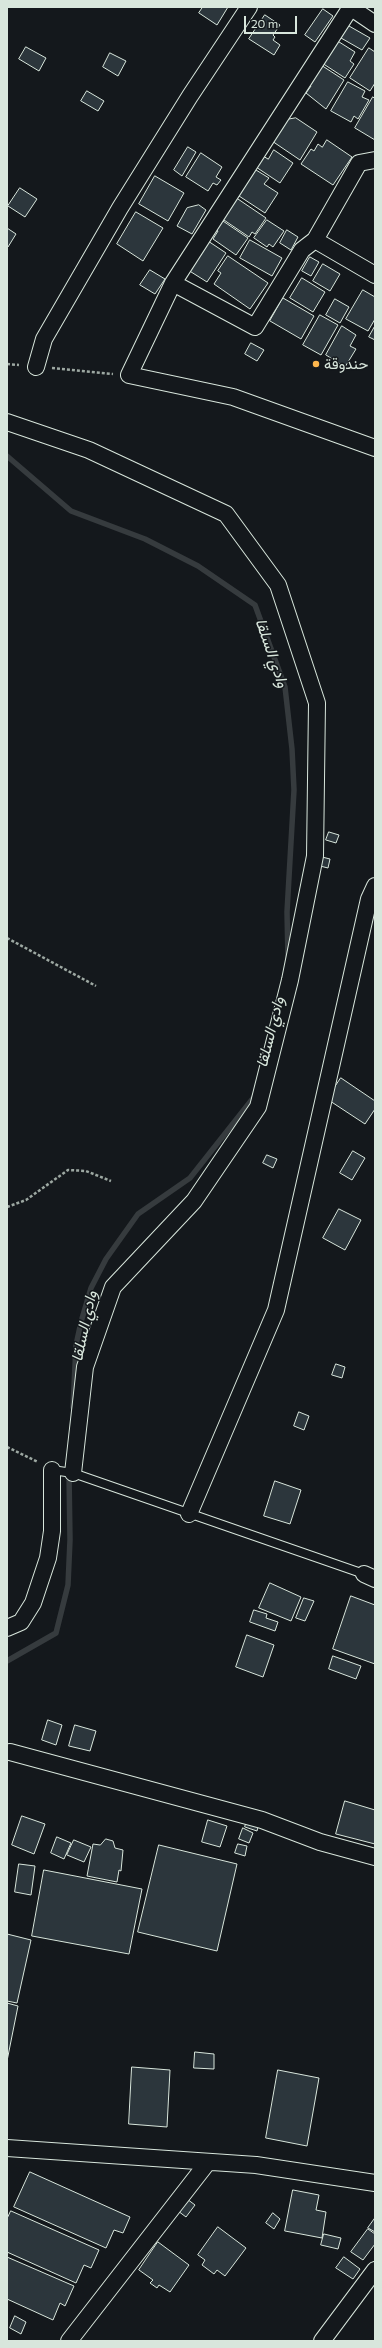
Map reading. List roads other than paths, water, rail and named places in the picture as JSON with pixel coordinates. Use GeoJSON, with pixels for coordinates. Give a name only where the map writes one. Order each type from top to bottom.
{"type":"FeatureCollection","features":[{"type":"Feature","properties":{"kind":"street"},"geometry":{"type":"LineString","coordinates":[[36,367],[44,339],[120,208],[190,96],[249,7]]}},
{"type":"Feature","properties":{"kind":"street"},"geometry":{"type":"LineString","coordinates":[[375,24],[350,7],[173,283],[129,376],[233,397],[375,448]]}},
{"type":"Feature","properties":{"kind":"street"},"geometry":{"type":"LineString","coordinates":[[173,283],[256,327],[302,250],[315,240],[358,163],[375,160]]}},
{"type":"Feature","properties":{"kind":"street"},"geometry":{"type":"LineString","coordinates":[[315,240],[375,275]]}},
{"type":"Feature","properties":{"kind":"street"},"geometry":{"type":"LineString","coordinates":[[7,422],[89,450],[226,514],[278,585],[317,703],[314,856],[290,980],[258,1107],[194,1201],[113,1287],[84,1367],[73,1473]]}},
{"type":"Feature","properties":{"kind":"street"},"geometry":{"type":"LineString","coordinates":[[189,1514],[276,1310],[368,898],[375,886]]}},
{"type":"Feature","properties":{"kind":"street"},"geometry":{"type":"LineString","coordinates":[[7,1628],[21,1622],[33,1603],[48,1558],[52,1531],[52,1470]]}},
{"type":"Feature","properties":{"kind":"street"},"geometry":{"type":"LineString","coordinates":[[10,1752],[262,1820],[320,1842],[375,1857]]}},
{"type":"Feature","properties":{"kind":"street"},"geometry":{"type":"LineString","coordinates":[[7,2148],[256,2165],[375,2183]]}},
{"type":"Feature","properties":{"kind":"street"},"geometry":{"type":"LineString","coordinates":[[69,2341],[208,2162]]}},
{"type":"Feature","properties":{"kind":"street"},"geometry":{"type":"LineString","coordinates":[[322,2341],[375,2270]]}},
{"type":"Feature","properties":{"kind":"lane"},"geometry":{"type":"LineString","coordinates":[[52,1470],[73,1473],[370,1577]]}},
{"type":"Feature","properties":{"kind":"waterway","name":"وادي السلقا"},"geometry":{"type":"LineString","coordinates":[[7,456],[71,511],[145,539],[198,566],[255,605],[285,687],[292,749],[294,790],[287,912],[288,959]]}},
{"type":"Feature","properties":{"kind":"waterway","name":"وادي السلقا"},"geometry":{"type":"LineString","coordinates":[[73,1407],[76,1345],[81,1322],[91,1288],[106,1259],[138,1214],[190,1178],[254,1097]]}},
{"type":"Feature","properties":{"kind":"waterway","name":"وادي السلقا"},"geometry":{"type":"LineString","coordinates":[[7,1661],[56,1633],[68,1585],[70,1540],[69,1473]]}},
{"type":"Feature","properties":{"kind":"place","name":"حندوقة"},"geometry":{"type":"Point","coordinates":[316,364]}}]}
